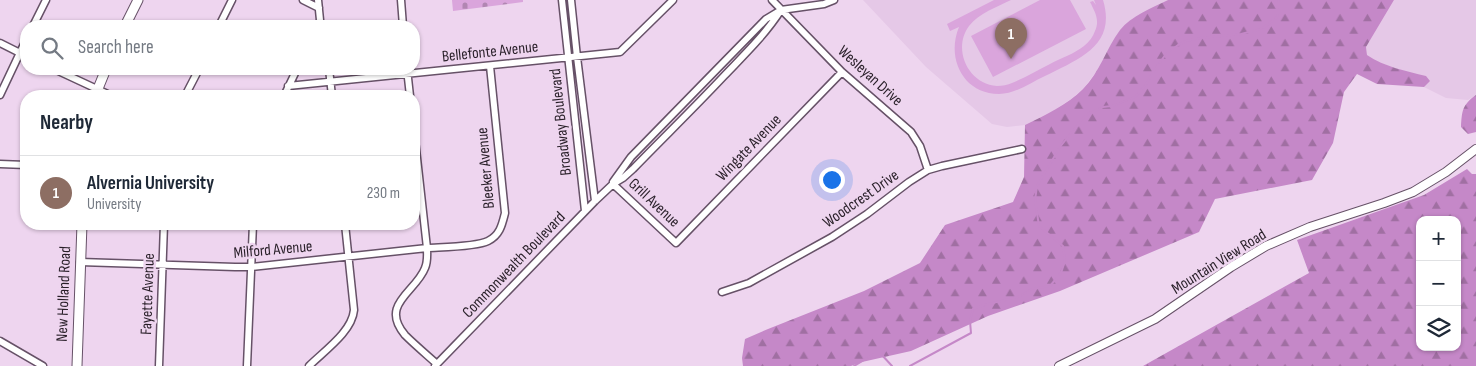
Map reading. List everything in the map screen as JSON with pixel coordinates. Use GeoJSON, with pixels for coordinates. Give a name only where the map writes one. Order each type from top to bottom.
{"type":"FeatureCollection","features":[{"type":"Feature","properties":{"kind":"main road"},"geometry":{"type":"LineString","coordinates":[[128,20],[138,0]]}},
{"type":"Feature","properties":{"kind":"main road"},"geometry":{"type":"LineString","coordinates":[[97,90],[104,75]]}},
{"type":"Feature","properties":{"kind":"main road","name":"New Holland Road"},"geometry":{"type":"LineString","coordinates":[[77,366],[82,230]]}},
{"type":"Feature","properties":{"kind":"street"},"geometry":{"type":"LineString","coordinates":[[36,20],[46,0]]}},
{"type":"Feature","properties":{"kind":"street"},"geometry":{"type":"LineString","coordinates":[[222,20],[232,0]]}},
{"type":"Feature","properties":{"kind":"street"},"geometry":{"type":"LineString","coordinates":[[303,0],[319,8]]}},
{"type":"Feature","properties":{"kind":"street"},"geometry":{"type":"LineString","coordinates":[[318,0],[320,20]]}},
{"type":"Feature","properties":{"kind":"street"},"geometry":{"type":"LineString","coordinates":[[401,0],[403,20]]}},
{"type":"Feature","properties":{"kind":"street","name":"Broadway Boulevard"},"geometry":{"type":"LineString","coordinates":[[562,0],[585,211]]}},
{"type":"Feature","properties":{"kind":"street","name":"Broadway Boulevard"},"geometry":{"type":"LineString","coordinates":[[571,0],[576,57],[595,201]]}},
{"type":"Feature","properties":{"kind":"street","name":"Bellefonte Avenue"},"geometry":{"type":"LineString","coordinates":[[420,70],[490,66],[620,52],[673,0]]}},
{"type":"Feature","properties":{"kind":"street"},"geometry":{"type":"LineString","coordinates":[[772,0],[781,10]]}},
{"type":"Feature","properties":{"kind":"street"},"geometry":{"type":"LineString","coordinates":[[776,0],[781,10]]}},
{"type":"Feature","properties":{"kind":"street"},"geometry":{"type":"LineString","coordinates":[[781,10],[824,4],[834,0]]}},
{"type":"Feature","properties":{"kind":"street","name":"Wesleyan Drive"},"geometry":{"type":"LineString","coordinates":[[781,10],[842,72],[911,132],[920,146],[928,170]]}},
{"type":"Feature","properties":{"kind":"street","name":"Commonwealth Boulevard"},"geometry":{"type":"LineString","coordinates":[[613,184],[617,175],[631,157],[766,19],[781,10]]}},
{"type":"Feature","properties":{"kind":"street","name":"Commonwealth Boulevard"},"geometry":{"type":"LineString","coordinates":[[436,365],[595,201],[613,184],[624,178],[698,104],[764,34],[781,10]]}},
{"type":"Feature","properties":{"kind":"street"},"geometry":{"type":"LineString","coordinates":[[0,43],[20,53]]}},
{"type":"Feature","properties":{"kind":"street"},"geometry":{"type":"LineString","coordinates":[[0,95],[20,59]]}},
{"type":"Feature","properties":{"kind":"street","name":"Bleeker Avenue"},"geometry":{"type":"LineString","coordinates":[[467,245],[479,244],[496,236],[501,230],[505,213],[490,66]]}},
{"type":"Feature","properties":{"kind":"street","name":"Wingate Avenue"},"geometry":{"type":"LineString","coordinates":[[676,243],[842,72]]}},
{"type":"Feature","properties":{"kind":"street"},"geometry":{"type":"LineString","coordinates":[[64,75],[91,90]]}},
{"type":"Feature","properties":{"kind":"street"},"geometry":{"type":"LineString","coordinates":[[188,90],[196,75]]}},
{"type":"Feature","properties":{"kind":"street"},"geometry":{"type":"LineString","coordinates":[[286,90],[294,75]]}},
{"type":"Feature","properties":{"kind":"street"},"geometry":{"type":"LineString","coordinates":[[330,75],[332,90]]}},
{"type":"Feature","properties":{"kind":"street","name":"Bellefonte Avenue"},"geometry":{"type":"LineString","coordinates":[[288,86],[379,75]]}},
{"type":"Feature","properties":{"kind":"street"},"geometry":{"type":"LineString","coordinates":[[407,75],[409,90]]}},
{"type":"Feature","properties":{"kind":"street","name":"Woodcrest Drive"},"geometry":{"type":"LineString","coordinates":[[722,292],[749,283],[832,237],[868,214],[909,182],[928,170],[1022,149]]}},
{"type":"Feature","properties":{"kind":"street","name":"Mountain View Road"},"geometry":{"type":"LineString","coordinates":[[1059,366],[1155,319],[1231,266],[1266,246],[1310,226],[1413,192],[1446,172],[1476,149]]}},
{"type":"Feature","properties":{"kind":"street"},"geometry":{"type":"LineString","coordinates":[[0,164],[20,165]]}},
{"type":"Feature","properties":{"kind":"street","name":"Grill Avenue"},"geometry":{"type":"LineString","coordinates":[[613,184],[676,243]]}},
{"type":"Feature","properties":{"kind":"street"},"geometry":{"type":"LineString","coordinates":[[420,185],[427,261],[418,279],[399,301],[396,316],[405,334],[436,365]]}},
{"type":"Feature","properties":{"kind":"street","name":"Fayette Avenue"},"geometry":{"type":"LineString","coordinates":[[159,366],[164,230]]}},
{"type":"Feature","properties":{"kind":"street"},"geometry":{"type":"LineString","coordinates":[[247,366],[253,230]]}},
{"type":"Feature","properties":{"kind":"street"},"geometry":{"type":"LineString","coordinates":[[309,366],[340,337],[353,318],[354,310],[346,230]]}},
{"type":"Feature","properties":{"kind":"street","name":"Milford Avenue"},"geometry":{"type":"LineString","coordinates":[[80,262],[235,268],[467,245]]}},
{"type":"Feature","properties":{"kind":"street"},"geometry":{"type":"LineString","coordinates":[[0,340],[43,366]]}},
{"type":"Feature","properties":{"kind":"shaded area"},"geometry":{"type":"Polygon","coordinates":[[[863,0],[1168,0],[1132,19],[1120,30],[1096,72],[1083,89],[1071,99],[1053,111],[1025,125],[1007,127],[992,124],[926,67],[863,0]]]}},
{"type":"Feature","properties":{"kind":"shaded area"},"geometry":{"type":"Polygon","coordinates":[[[1394,0],[1476,0],[1476,95],[1468,100],[1446,98],[1424,87],[1429,81],[1376,61],[1367,55],[1366,47],[1394,0]]]}},
{"type":"Feature","properties":{"kind":"green space"},"geometry":{"type":"Polygon","coordinates":[[[452,0],[523,0],[523,2],[453,11],[452,0]]]}},
{"type":"Feature","properties":{"kind":"green space"},"geometry":{"type":"Polygon","coordinates":[[[994,0],[1011,0],[973,21],[964,35],[962,45],[966,64],[971,72],[987,84],[997,86],[1010,84],[1072,54],[1084,46],[1092,37],[1097,23],[1090,2],[1093,1],[1096,5],[1094,0],[1103,0],[1106,16],[1104,29],[1100,40],[1082,57],[1022,88],[1005,94],[986,92],[976,88],[967,81],[961,72],[956,62],[955,51],[959,27],[950,31],[947,24],[994,0]]]}},
{"type":"Feature","properties":{"kind":"green space"},"geometry":{"type":"Polygon","coordinates":[[[1040,0],[1070,0],[1086,29],[993,77],[971,36],[1040,0]]]}},
{"type":"Feature","properties":{"kind":"green space"},"geometry":{"type":"Polygon","coordinates":[[[1168,0],[1394,0],[1366,47],[1367,55],[1388,66],[1426,76],[1430,81],[1424,87],[1377,84],[1357,74],[1344,92],[1333,143],[1312,180],[1215,199],[1199,232],[1060,291],[988,316],[911,351],[851,366],[743,366],[742,358],[745,339],[864,291],[920,263],[945,225],[1013,202],[1024,177],[1025,125],[1056,109],[1077,95],[1094,75],[1120,30],[1142,13],[1168,0]]]}},
{"type":"Feature","properties":{"kind":"green space"},"geometry":{"type":"Polygon","coordinates":[[[1476,95],[1476,132],[1468,134],[1461,127],[1462,112],[1465,105],[1476,95]]]}},
{"type":"Feature","properties":{"kind":"green space"},"geometry":{"type":"Polygon","coordinates":[[[1467,169],[1472,174],[1476,174],[1476,366],[1143,366],[1309,273],[1297,240],[1424,195],[1467,169]]]}},
{"type":"Feature","properties":{"kind":"waterway"},"geometry":{"type":"LineString","coordinates":[[910,366],[971,333],[970,321],[973,309],[1018,297],[1032,289],[1050,286],[1061,273],[1065,261],[1063,246],[1039,226],[1035,200],[1037,186],[1060,147],[1083,118],[1103,107],[1112,106],[1135,97],[1145,86],[1166,54],[1178,45],[1200,38],[1241,34],[1265,27],[1277,17],[1279,0]]}},
{"type":"Feature","properties":{"kind":"waterway"},"geometry":{"type":"LineString","coordinates":[[854,366],[874,354],[881,354],[892,366]]}},
{"type":"Feature","properties":{"kind":"waterway"},"geometry":{"type":"LineString","coordinates":[[822,366],[838,366]]}},
{"type":"Feature","properties":{"kind":"place","name":"Alvernia University"},"geometry":{"type":"Point","coordinates":[1011,59]}}]}
